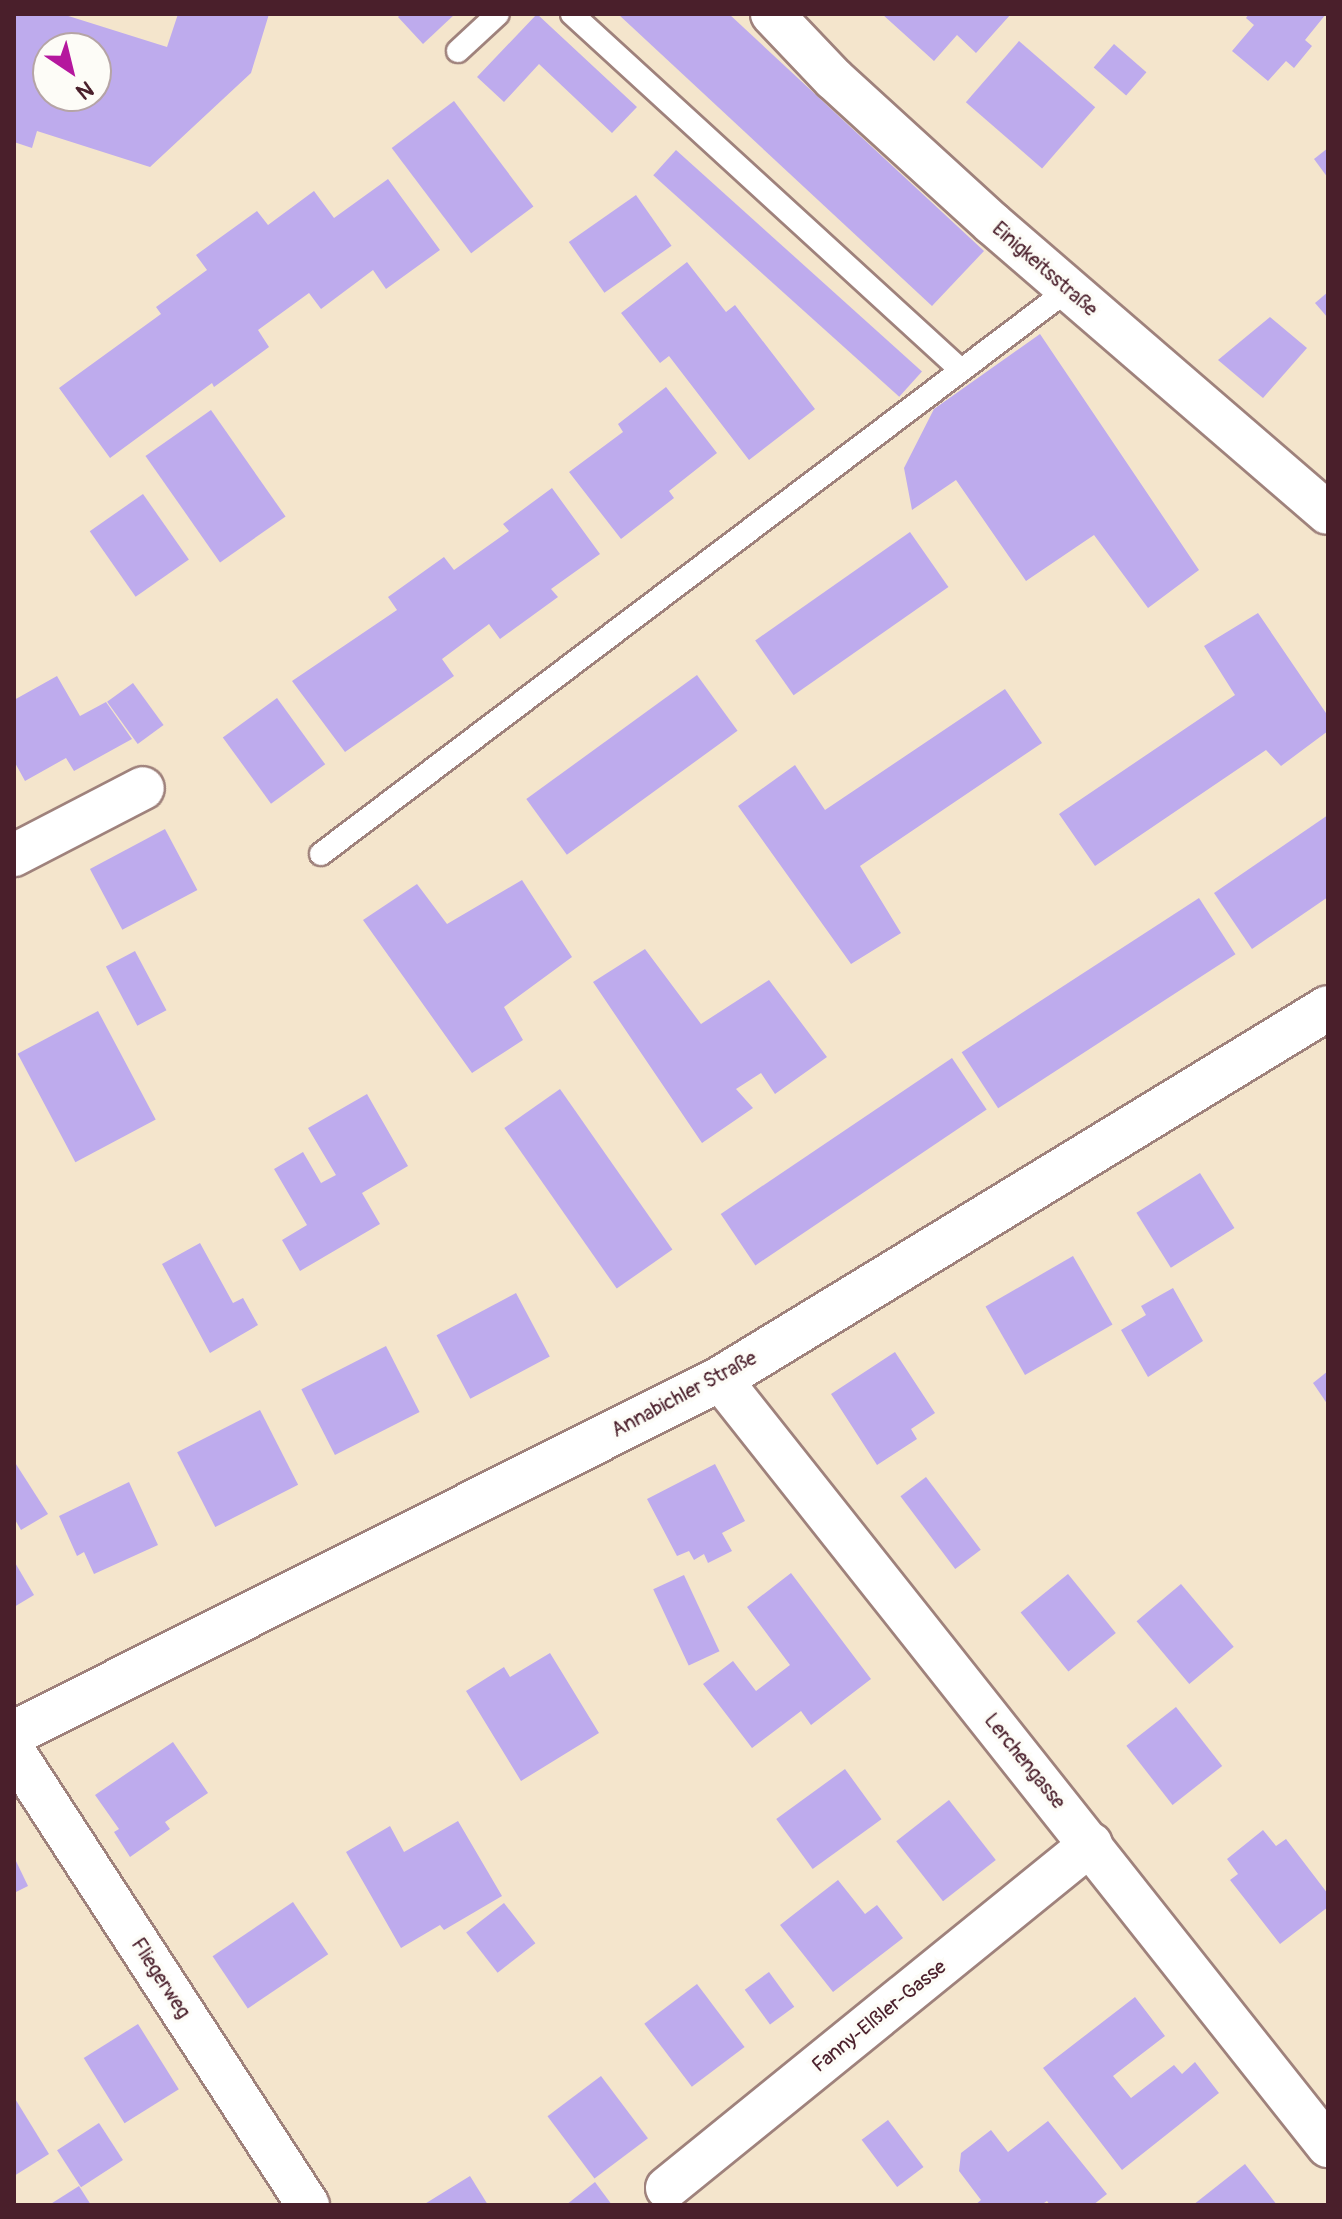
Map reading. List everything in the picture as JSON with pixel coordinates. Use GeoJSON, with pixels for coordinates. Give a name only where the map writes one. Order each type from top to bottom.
{"type":"FeatureCollection","features":[{"type":"Feature","properties":{"kind":"street","name":"Einigkeitsstraße"},"geometry":{"type":"LineString","coordinates":[[772,14],[834,79],[1069,289],[1328,513]]}},
{"type":"Feature","properties":{"kind":"street"},"geometry":{"type":"LineString","coordinates":[[14,855],[143,788]]}},
{"type":"Feature","properties":{"kind":"street","name":"Annabichler Straße"},"geometry":{"type":"LineString","coordinates":[[14,1733],[720,1379],[1328,1008]]}},
{"type":"Feature","properties":{"kind":"street","name":"Lerchengasse"},"geometry":{"type":"LineString","coordinates":[[720,1379],[1328,2146]]}},
{"type":"Feature","properties":{"kind":"street","name":"Fliegerweg"},"geometry":{"type":"LineString","coordinates":[[14,1752],[308,2205]]}},
{"type":"Feature","properties":{"kind":"street","name":"Fanny-Elßler-Gasse"},"geometry":{"type":"LineString","coordinates":[[667,2188],[1091,1844]]}},
{"type":"Feature","properties":{"kind":"lane"},"geometry":{"type":"LineString","coordinates":[[458,51],[498,14]]}},
{"type":"Feature","properties":{"kind":"lane"},"geometry":{"type":"LineString","coordinates":[[572,14],[961,370]]}},
{"type":"Feature","properties":{"kind":"lane"},"geometry":{"type":"LineString","coordinates":[[321,854],[1069,289]]}},
{"type":"Feature","properties":{"kind":"building"},"geometry":{"type":"Polygon","coordinates":[[[14,14],[62,14],[167,47],[178,14],[269,14],[251,73],[150,167],[37,131],[32,148],[14,142],[14,14]]]}},
{"type":"Feature","properties":{"kind":"building"},"geometry":{"type":"Polygon","coordinates":[[[401,14],[455,14],[423,44],[398,17],[401,14]]]}},
{"type":"Feature","properties":{"kind":"building"},"geometry":{"type":"Polygon","coordinates":[[[537,14],[637,107],[612,133],[539,64],[504,102],[477,77],[537,14]]]}},
{"type":"Feature","properties":{"kind":"building"},"geometry":{"type":"Polygon","coordinates":[[[618,14],[729,14],[984,251],[932,306],[618,14]]]}},
{"type":"Feature","properties":{"kind":"building"},"geometry":{"type":"Polygon","coordinates":[[[882,14],[1011,14],[976,53],[957,35],[934,61],[882,14]]]}},
{"type":"Feature","properties":{"kind":"building"},"geometry":{"type":"Polygon","coordinates":[[[1249,14],[1326,14],[1305,40],[1312,46],[1294,68],[1286,61],[1268,81],[1232,51],[1254,25],[1246,18],[1249,14]]]}},
{"type":"Feature","properties":{"kind":"building"},"geometry":{"type":"Polygon","coordinates":[[[1019,41],[1095,107],[1042,168],[966,102],[1019,41]]]}},
{"type":"Feature","properties":{"kind":"building"},"geometry":{"type":"Polygon","coordinates":[[[1114,44],[1146,72],[1126,96],[1094,67],[1114,44]]]}},
{"type":"Feature","properties":{"kind":"building"},"geometry":{"type":"Polygon","coordinates":[[[454,101],[533,206],[471,253],[392,148],[454,101]]]}},
{"type":"Feature","properties":{"kind":"building"},"geometry":{"type":"Polygon","coordinates":[[[1328,148],[1328,178],[1314,159],[1328,148]]]}},
{"type":"Feature","properties":{"kind":"building"},"geometry":{"type":"Polygon","coordinates":[[[676,150],[922,371],[899,397],[653,175],[676,150]]]}},
{"type":"Feature","properties":{"kind":"building"},"geometry":{"type":"Polygon","coordinates":[[[388,179],[440,250],[386,289],[373,270],[321,309],[309,293],[258,330],[269,347],[214,387],[212,383],[110,458],[59,388],[161,314],[156,307],[207,270],[196,255],[257,211],[268,225],[314,191],[334,218],[388,179]]]}},
{"type":"Feature","properties":{"kind":"building"},"geometry":{"type":"Polygon","coordinates":[[[636,195],[672,246],[604,293],[569,242],[636,195]]]}},
{"type":"Feature","properties":{"kind":"building"},"geometry":{"type":"Polygon","coordinates":[[[687,262],[726,312],[735,305],[815,409],[749,460],[669,356],[660,363],[621,313],[687,262]]]}},
{"type":"Feature","properties":{"kind":"building"},"geometry":{"type":"Polygon","coordinates":[[[1328,292],[1328,318],[1315,303],[1328,292]]]}},
{"type":"Feature","properties":{"kind":"building"},"geometry":{"type":"Polygon","coordinates":[[[1270,317],[1307,348],[1263,398],[1218,360],[1270,317]]]}},
{"type":"Feature","properties":{"kind":"building"},"geometry":{"type":"Polygon","coordinates":[[[1040,334],[1199,570],[1148,608],[1094,535],[1026,581],[956,480],[912,510],[904,468],[934,409],[1040,334]]]}},
{"type":"Feature","properties":{"kind":"building"},"geometry":{"type":"Polygon","coordinates":[[[666,387],[717,453],[669,491],[674,498],[621,539],[569,472],[623,432],[618,424],[666,387]]]}},
{"type":"Feature","properties":{"kind":"building"},"geometry":{"type":"Polygon","coordinates":[[[211,410],[286,516],[220,562],[145,456],[211,410]]]}},
{"type":"Feature","properties":{"kind":"building"},"geometry":{"type":"Polygon","coordinates":[[[552,488],[600,554],[551,589],[558,597],[500,639],[489,624],[442,659],[454,676],[345,752],[292,681],[397,610],[388,597],[444,557],[454,570],[509,531],[503,524],[552,488]]]}},
{"type":"Feature","properties":{"kind":"building"},"geometry":{"type":"Polygon","coordinates":[[[143,494],[189,560],[136,597],[90,531],[143,494]]]}},
{"type":"Feature","properties":{"kind":"building"},"geometry":{"type":"Polygon","coordinates":[[[910,532],[948,587],[794,695],[755,640],[910,532]]]}},
{"type":"Feature","properties":{"kind":"building"},"geometry":{"type":"Polygon","coordinates":[[[1258,613],[1328,716],[1328,731],[1281,766],[1266,750],[1095,866],[1059,814],[1235,695],[1204,646],[1258,613]]]}},
{"type":"Feature","properties":{"kind":"building"},"geometry":{"type":"Polygon","coordinates":[[[697,675],[738,731],[567,855],[526,799],[697,675]]]}},
{"type":"Feature","properties":{"kind":"building"},"geometry":{"type":"Polygon","coordinates":[[[57,676],[80,716],[106,702],[132,739],[74,771],[66,758],[25,781],[14,761],[14,700],[57,676]]]}},
{"type":"Feature","properties":{"kind":"building"},"geometry":{"type":"Polygon","coordinates":[[[133,683],[164,725],[138,744],[107,702],[133,683]]]}},
{"type":"Feature","properties":{"kind":"building"},"geometry":{"type":"Polygon","coordinates":[[[1005,689],[1042,743],[860,866],[901,933],[851,964],[738,806],[795,765],[825,810],[1005,689]]]}},
{"type":"Feature","properties":{"kind":"building"},"geometry":{"type":"Polygon","coordinates":[[[277,698],[325,764],[271,804],[223,737],[277,698]]]}},
{"type":"Feature","properties":{"kind":"building"},"geometry":{"type":"Polygon","coordinates":[[[1328,815],[1328,897],[1252,949],[1214,893],[1328,815]]]}},
{"type":"Feature","properties":{"kind":"building"},"geometry":{"type":"Polygon","coordinates":[[[165,829],[197,890],[122,930],[90,869],[165,829]]]}},
{"type":"Feature","properties":{"kind":"building"},"geometry":{"type":"Polygon","coordinates":[[[522,880],[572,957],[504,1007],[523,1040],[472,1073],[363,920],[417,884],[447,924],[522,880]]]}},
{"type":"Feature","properties":{"kind":"building"},"geometry":{"type":"Polygon","coordinates":[[[1199,898],[1235,954],[998,1108],[962,1052],[1199,898]]]}},
{"type":"Feature","properties":{"kind":"building"},"geometry":{"type":"Polygon","coordinates":[[[645,949],[701,1024],[769,980],[827,1057],[775,1094],[761,1073],[736,1089],[753,1108],[702,1143],[593,982],[645,949]]]}},
{"type":"Feature","properties":{"kind":"building"},"geometry":{"type":"Polygon","coordinates":[[[135,951],[166,1010],[137,1026],[106,966],[135,951]]]}},
{"type":"Feature","properties":{"kind":"building"},"geometry":{"type":"Polygon","coordinates":[[[98,1011],[156,1120],[75,1162],[18,1054],[98,1011]]]}},
{"type":"Feature","properties":{"kind":"building"},"geometry":{"type":"Polygon","coordinates":[[[952,1058],[987,1109],[755,1265],[721,1214],[952,1058]]]}},
{"type":"Feature","properties":{"kind":"building"},"geometry":{"type":"Polygon","coordinates":[[[560,1089],[672,1250],[617,1289],[504,1128],[560,1089]]]}},
{"type":"Feature","properties":{"kind":"building"},"geometry":{"type":"Polygon","coordinates":[[[367,1094],[408,1166],[362,1193],[380,1224],[300,1271],[282,1240],[307,1225],[274,1169],[303,1152],[321,1183],[336,1175],[308,1128],[367,1094]]]}},
{"type":"Feature","properties":{"kind":"building"},"geometry":{"type":"Polygon","coordinates":[[[1200,1173],[1234,1228],[1171,1268],[1136,1213],[1200,1173]]]}},
{"type":"Feature","properties":{"kind":"building"},"geometry":{"type":"Polygon","coordinates":[[[200,1243],[233,1303],[243,1298],[258,1325],[210,1353],[162,1264],[200,1243]]]}},
{"type":"Feature","properties":{"kind":"building"},"geometry":{"type":"Polygon","coordinates":[[[1073,1256],[1112,1324],[1025,1375],[986,1306],[1073,1256]]]}},
{"type":"Feature","properties":{"kind":"building"},"geometry":{"type":"Polygon","coordinates":[[[1173,1288],[1203,1341],[1148,1377],[1121,1330],[1146,1315],[1141,1306],[1173,1288]]]}},
{"type":"Feature","properties":{"kind":"building"},"geometry":{"type":"Polygon","coordinates":[[[516,1293],[550,1357],[470,1399],[437,1335],[516,1293]]]}},
{"type":"Feature","properties":{"kind":"building"},"geometry":{"type":"Polygon","coordinates":[[[386,1346],[420,1412],[335,1455],[301,1389],[386,1346]]]}},
{"type":"Feature","properties":{"kind":"building"},"geometry":{"type":"Polygon","coordinates":[[[895,1352],[935,1413],[911,1429],[917,1439],[877,1465],[831,1394],[895,1352]]]}},
{"type":"Feature","properties":{"kind":"building"},"geometry":{"type":"Polygon","coordinates":[[[1328,1371],[1328,1405],[1313,1383],[1328,1371]]]}},
{"type":"Feature","properties":{"kind":"building"},"geometry":{"type":"Polygon","coordinates":[[[260,1410],[298,1485],[215,1527],[177,1452],[260,1410]]]}},
{"type":"Feature","properties":{"kind":"building"},"geometry":{"type":"Polygon","coordinates":[[[14,1461],[48,1514],[21,1530],[14,1518],[14,1461]]]}},
{"type":"Feature","properties":{"kind":"building"},"geometry":{"type":"Polygon","coordinates":[[[715,1464],[745,1521],[722,1533],[732,1551],[708,1563],[704,1554],[694,1560],[689,1551],[677,1556],[647,1499],[715,1464]]]}},
{"type":"Feature","properties":{"kind":"building"},"geometry":{"type":"Polygon","coordinates":[[[926,1477],[981,1550],[955,1569],[900,1496],[926,1477]]]}},
{"type":"Feature","properties":{"kind":"building"},"geometry":{"type":"Polygon","coordinates":[[[129,1482],[158,1545],[94,1574],[84,1552],[77,1556],[59,1516],[129,1482]]]}},
{"type":"Feature","properties":{"kind":"building"},"geometry":{"type":"Polygon","coordinates":[[[14,1561],[34,1595],[14,1607],[14,1561]]]}},
{"type":"Feature","properties":{"kind":"building"},"geometry":{"type":"Polygon","coordinates":[[[791,1573],[871,1679],[811,1725],[801,1711],[752,1748],[703,1684],[733,1661],[756,1691],[790,1665],[747,1607],[791,1573]]]}},
{"type":"Feature","properties":{"kind":"building"},"geometry":{"type":"Polygon","coordinates":[[[1068,1574],[1116,1633],[1068,1671],[1021,1612],[1068,1574]]]}},
{"type":"Feature","properties":{"kind":"building"},"geometry":{"type":"Polygon","coordinates":[[[684,1575],[719,1651],[689,1665],[653,1589],[684,1575]]]}},
{"type":"Feature","properties":{"kind":"building"},"geometry":{"type":"Polygon","coordinates":[[[1181,1584],[1234,1647],[1189,1684],[1137,1621],[1181,1584]]]}},
{"type":"Feature","properties":{"kind":"building"},"geometry":{"type":"Polygon","coordinates":[[[550,1653],[599,1733],[521,1781],[466,1691],[504,1667],[510,1677],[550,1653]]]}},
{"type":"Feature","properties":{"kind":"building"},"geometry":{"type":"Polygon","coordinates":[[[1176,1707],[1222,1766],[1173,1805],[1126,1746],[1176,1707]]]}},
{"type":"Feature","properties":{"kind":"building"},"geometry":{"type":"Polygon","coordinates":[[[173,1742],[208,1793],[165,1822],[170,1829],[130,1857],[114,1832],[119,1829],[95,1795],[173,1742]]]}},
{"type":"Feature","properties":{"kind":"building"},"geometry":{"type":"Polygon","coordinates":[[[845,1769],[881,1819],[813,1869],[776,1819],[845,1769]]]}},
{"type":"Feature","properties":{"kind":"building"},"geometry":{"type":"Polygon","coordinates":[[[949,1800],[996,1860],[943,1901],[896,1841],[949,1800]]]}},
{"type":"Feature","properties":{"kind":"building"},"geometry":{"type":"Polygon","coordinates":[[[458,1821],[502,1896],[444,1930],[440,1925],[401,1948],[346,1852],[390,1826],[404,1852],[458,1821]]]}},
{"type":"Feature","properties":{"kind":"building"},"geometry":{"type":"Polygon","coordinates":[[[1263,1830],[1276,1846],[1286,1839],[1328,1894],[1328,1907],[1280,1944],[1230,1880],[1238,1874],[1227,1859],[1263,1830]]]}},
{"type":"Feature","properties":{"kind":"building"},"geometry":{"type":"Polygon","coordinates":[[[14,1857],[28,1886],[14,1893],[14,1857]]]}},
{"type":"Feature","properties":{"kind":"building"},"geometry":{"type":"Polygon","coordinates":[[[838,1880],[865,1914],[877,1905],[903,1938],[833,1992],[780,1925],[838,1880]]]}},
{"type":"Feature","properties":{"kind":"building"},"geometry":{"type":"Polygon","coordinates":[[[293,1902],[328,1954],[248,2008],[213,1956],[293,1902]]]}},
{"type":"Feature","properties":{"kind":"building"},"geometry":{"type":"Polygon","coordinates":[[[504,1903],[535,1943],[498,1973],[466,1933],[504,1903]]]}},
{"type":"Feature","properties":{"kind":"building"},"geometry":{"type":"Polygon","coordinates":[[[769,1972],[794,2007],[770,2024],[745,1990],[769,1972]]]}},
{"type":"Feature","properties":{"kind":"building"},"geometry":{"type":"Polygon","coordinates":[[[697,1984],[745,2047],[692,2087],[644,2024],[697,1984]]]}},
{"type":"Feature","properties":{"kind":"building"},"geometry":{"type":"Polygon","coordinates":[[[1135,1997],[1165,2036],[1113,2076],[1131,2098],[1174,2065],[1182,2074],[1195,2062],[1219,2093],[1122,2170],[1043,2068],[1135,1997]]]}},
{"type":"Feature","properties":{"kind":"building"},"geometry":{"type":"Polygon","coordinates":[[[138,2024],[179,2089],[125,2123],[84,2058],[138,2024]]]}},
{"type":"Feature","properties":{"kind":"building"},"geometry":{"type":"Polygon","coordinates":[[[601,2076],[648,2138],[594,2179],[547,2116],[601,2076]]]}},
{"type":"Feature","properties":{"kind":"building"},"geometry":{"type":"Polygon","coordinates":[[[14,2097],[49,2154],[14,2176],[14,2097]]]}},
{"type":"Feature","properties":{"kind":"building"},"geometry":{"type":"Polygon","coordinates":[[[888,2120],[924,2167],[897,2187],[862,2140],[888,2120]]]}},
{"type":"Feature","properties":{"kind":"building"},"geometry":{"type":"Polygon","coordinates":[[[1048,2121],[1107,2194],[1093,2205],[1050,2205],[1047,2201],[1041,2205],[975,2205],[981,2200],[959,2171],[961,2153],[991,2130],[1008,2152],[1048,2121]]]}},
{"type":"Feature","properties":{"kind":"building"},"geometry":{"type":"Polygon","coordinates":[[[99,2123],[123,2160],[81,2187],[57,2150],[99,2123]]]}},
{"type":"Feature","properties":{"kind":"building"},"geometry":{"type":"Polygon","coordinates":[[[1245,2164],[1277,2205],[1193,2205],[1245,2164]]]}},
{"type":"Feature","properties":{"kind":"building"},"geometry":{"type":"Polygon","coordinates":[[[470,2176],[488,2205],[423,2205],[470,2176]]]}},
{"type":"Feature","properties":{"kind":"building"},"geometry":{"type":"Polygon","coordinates":[[[595,2182],[612,2205],[566,2205],[595,2182]]]}},
{"type":"Feature","properties":{"kind":"building"},"geometry":{"type":"Polygon","coordinates":[[[79,2186],[91,2205],[49,2205],[79,2186]]]}}]}
